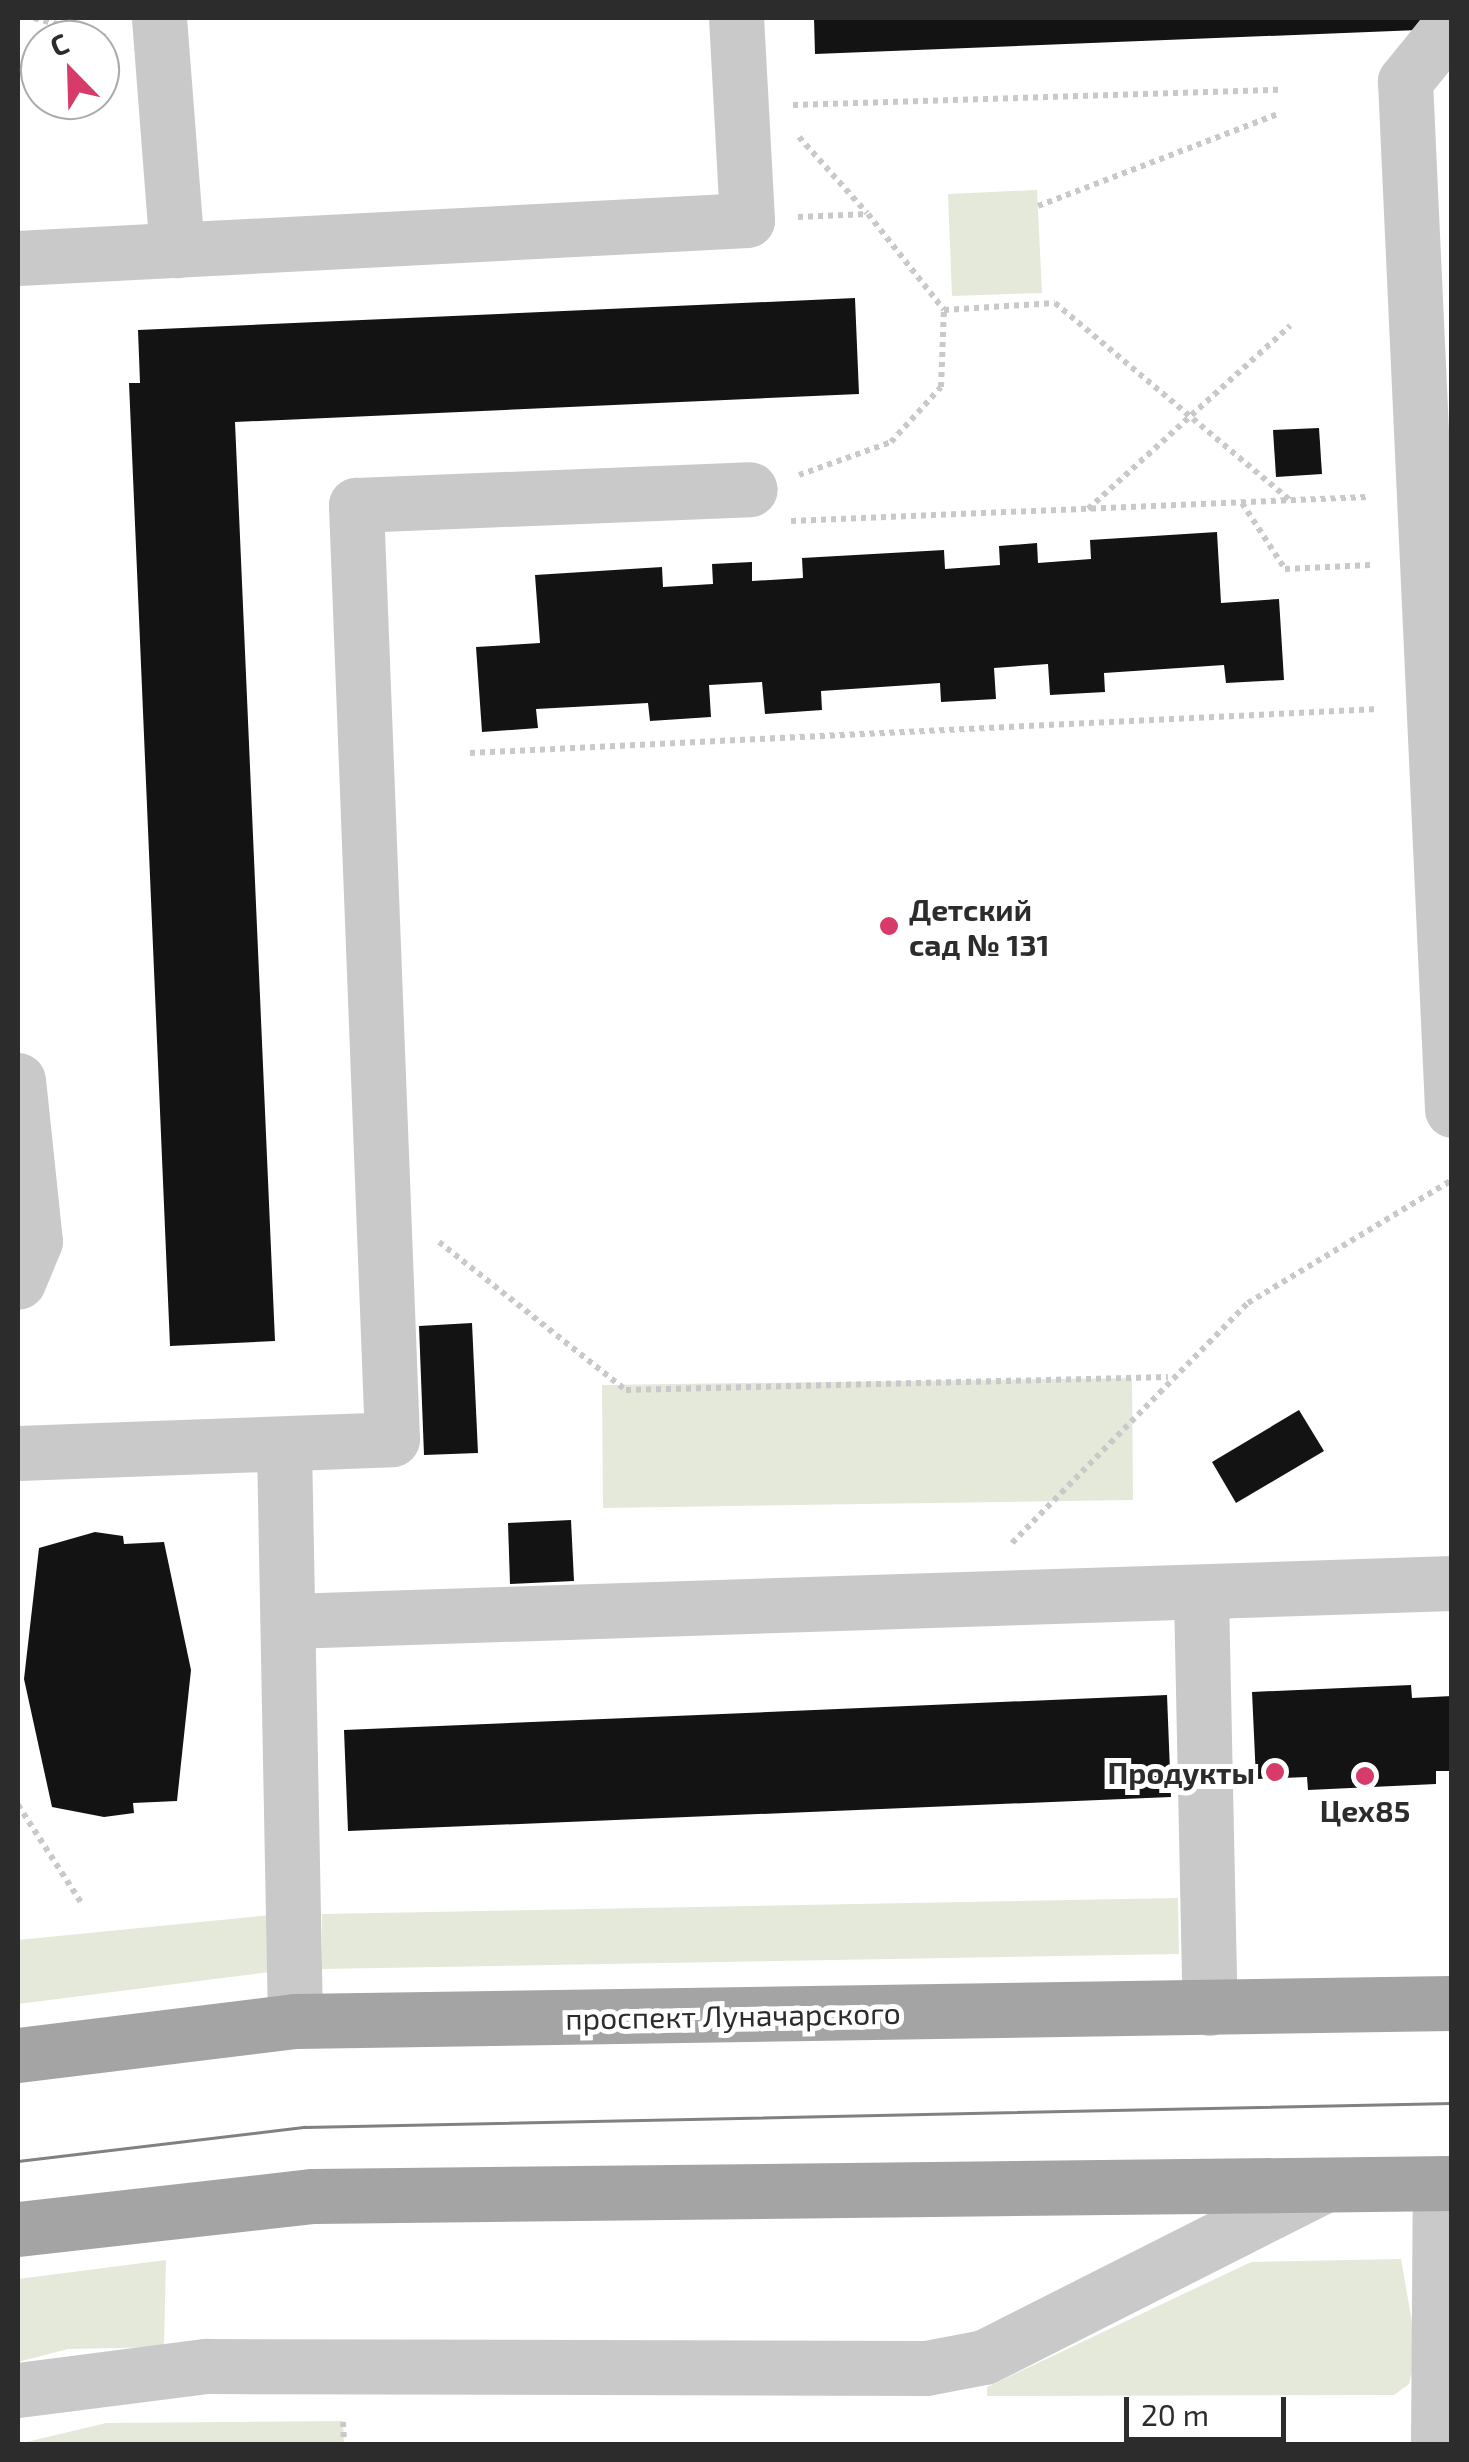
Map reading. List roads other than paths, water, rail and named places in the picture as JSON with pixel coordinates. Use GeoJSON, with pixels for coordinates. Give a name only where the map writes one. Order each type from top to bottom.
{"type":"FeatureCollection","features":[{"type":"Feature","properties":{"kind":"main road","name":"проспект Луначарского"},"geometry":{"type":"LineString","coordinates":[[18,2055],[295,2021],[1452,2003]]}},
{"type":"Feature","properties":{"kind":"main road"},"geometry":{"type":"LineString","coordinates":[[18,2229],[313,2196],[1446,2183]]}},
{"type":"Feature","properties":{"kind":"street"},"geometry":{"type":"LineString","coordinates":[[18,258],[747,220],[756,106],[736,18]]}},
{"type":"Feature","properties":{"kind":"street"},"geometry":{"type":"LineString","coordinates":[[1452,23],[1405,81],[1452,1110]]}},
{"type":"Feature","properties":{"kind":"street"},"geometry":{"type":"LineString","coordinates":[[160,35],[176,250]]}},
{"type":"Feature","properties":{"kind":"street"},"geometry":{"type":"LineString","coordinates":[[18,1453],[284,1448],[392,1439],[387,1200],[356,505],[750,489]]}},
{"type":"Feature","properties":{"kind":"street"},"geometry":{"type":"LineString","coordinates":[[18,1080],[34,1241],[18,1282]]}},
{"type":"Feature","properties":{"kind":"street"},"geometry":{"type":"LineString","coordinates":[[284,1448],[295,2021]]}},
{"type":"Feature","properties":{"kind":"street"},"geometry":{"type":"LineString","coordinates":[[289,1620],[1202,1595],[1452,1583]]}},
{"type":"Feature","properties":{"kind":"street"},"geometry":{"type":"LineString","coordinates":[[1202,1595],[1210,2008]]}},
{"type":"Feature","properties":{"kind":"street"},"geometry":{"type":"LineString","coordinates":[[1438,2444],[1446,2183]]}},
{"type":"Feature","properties":{"kind":"street"},"geometry":{"type":"LineString","coordinates":[[18,2390],[206,2366],[926,2368],[984,2357],[1324,2185]]}},
{"type":"Feature","properties":{"kind":"tram line"},"geometry":{"type":"LineString","coordinates":[[18,2161],[305,2127],[1452,2103]]}},
{"type":"Feature","properties":{"kind":"place","name":"Детский сад № 131"},"geometry":{"type":"Point","coordinates":[889,926]}},
{"type":"Feature","properties":{"kind":"place","name":"Продукты"},"geometry":{"type":"Point","coordinates":[1275,1772]}},
{"type":"Feature","properties":{"kind":"place","name":"Цех85"},"geometry":{"type":"Point","coordinates":[1365,1776]}}]}
